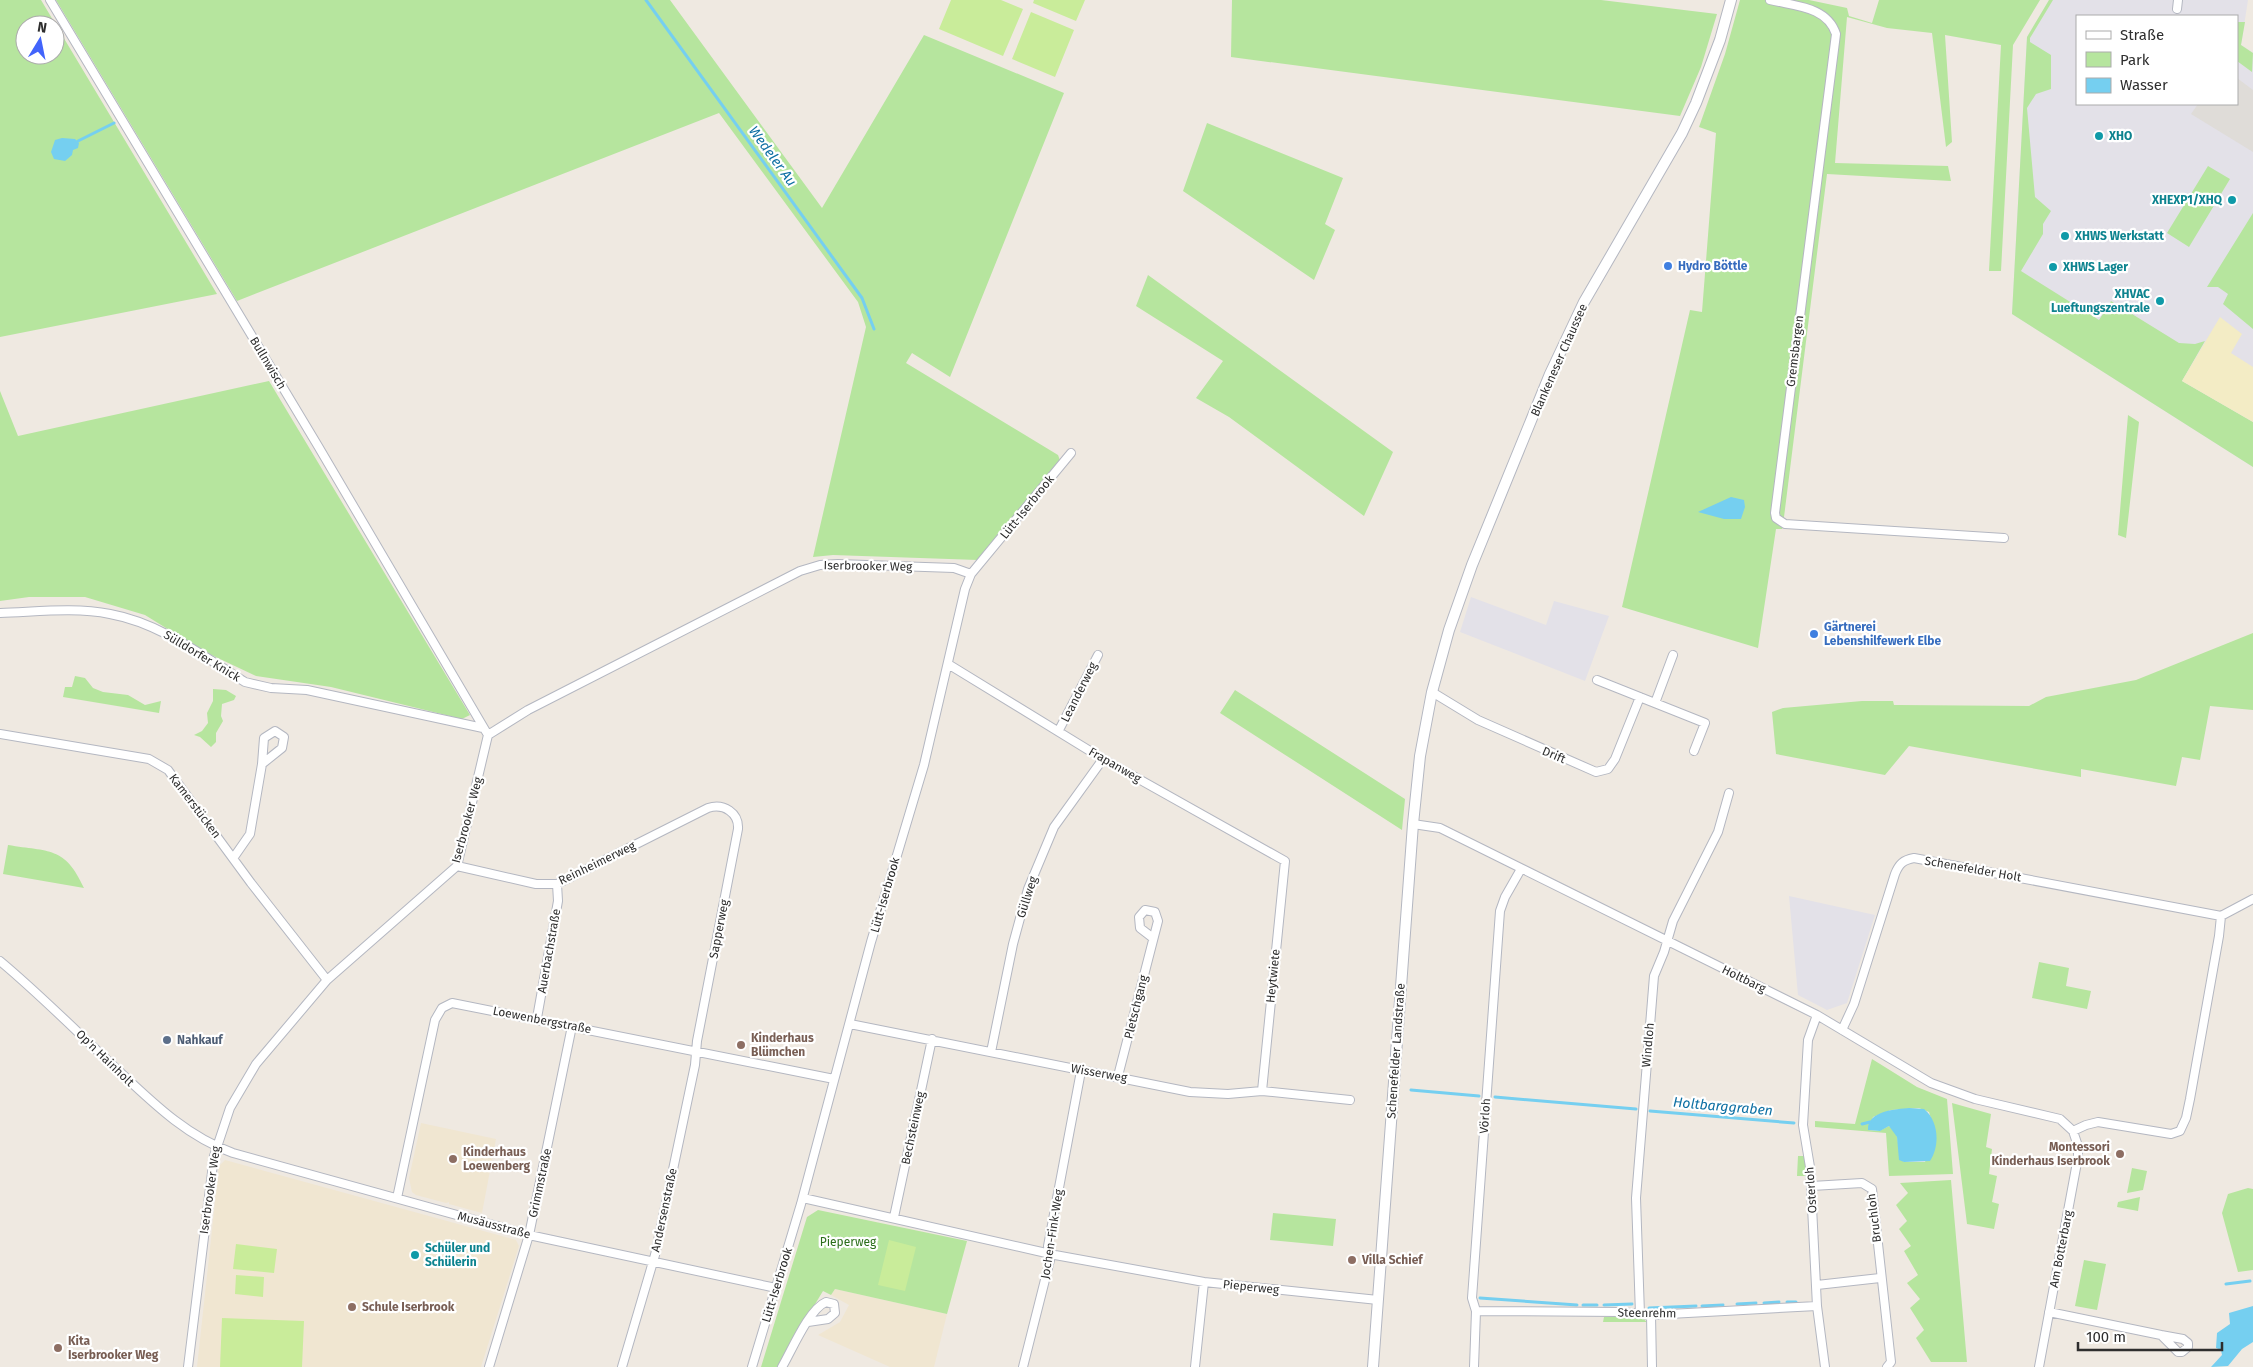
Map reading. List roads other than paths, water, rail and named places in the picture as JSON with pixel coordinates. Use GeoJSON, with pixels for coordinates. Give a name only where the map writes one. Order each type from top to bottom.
{"type":"FeatureCollection","features":[{"type":"Feature","properties":{"kind":"main road","name":"Blankeneser Chaussee"},"geometry":{"type":"LineString","coordinates":[[1424,735],[1432,692],[1460,597],[1553,368],[1588,293],[1682,133],[1710,69],[1731,0]]}},
{"type":"Feature","properties":{"kind":"main road","name":"Schenefelder Landstraße"},"geometry":{"type":"LineString","coordinates":[[1373,1367],[1413,824],[1424,735]]}},
{"type":"Feature","properties":{"kind":"street","name":"Bullnwisch"},"geometry":{"type":"LineString","coordinates":[[50,0],[392,570],[475,711],[483,728]]}},
{"type":"Feature","properties":{"kind":"street","name":"Gremsbargen"},"geometry":{"type":"LineString","coordinates":[[1770,0],[1819,12],[1828,18],[1836,34],[1775,513],[1776,518],[1785,524],[2004,538]]}},
{"type":"Feature","properties":{"kind":"street"},"geometry":{"type":"LineString","coordinates":[[2177,9],[2178,0]]}},
{"type":"Feature","properties":{"kind":"street","name":"Lütt-Iserbrook"},"geometry":{"type":"LineString","coordinates":[[752,1367],[803,1198],[834,1079],[924,765],[955,626],[971,574],[1071,453]]}},
{"type":"Feature","properties":{"kind":"street","name":"Iserbrooker Weg"},"geometry":{"type":"LineString","coordinates":[[188,1367],[215,1146],[230,1108],[247,1077],[327,980],[457,866],[488,735],[528,710],[800,571],[820,565],[838,564],[954,568],[971,574]]}},
{"type":"Feature","properties":{"kind":"street","name":"Sülldorfer Knick"},"geometry":{"type":"LineString","coordinates":[[0,613],[91,612],[127,617],[167,634],[246,682],[259,686],[307,690],[483,728]]}},
{"type":"Feature","properties":{"kind":"street","name":"Leanderweg"},"geometry":{"type":"LineString","coordinates":[[1059,730],[1098,655]]}},
{"type":"Feature","properties":{"kind":"street"},"geometry":{"type":"LineString","coordinates":[[1655,703],[1673,655]]}},
{"type":"Feature","properties":{"kind":"street","name":"Frapanweg"},"geometry":{"type":"LineString","coordinates":[[948,664],[1059,730],[1103,759],[1284,861]]}},
{"type":"Feature","properties":{"kind":"street"},"geometry":{"type":"LineString","coordinates":[[1597,680],[1705,723],[1694,751]]}},
{"type":"Feature","properties":{"kind":"street","name":"Drift"},"geometry":{"type":"LineString","coordinates":[[1432,692],[1478,720],[1596,772],[1608,769],[1614,759],[1640,697]]}},
{"type":"Feature","properties":{"kind":"street"},"geometry":{"type":"LineString","coordinates":[[483,728],[488,735]]}},
{"type":"Feature","properties":{"kind":"street","name":"Kamerstücken"},"geometry":{"type":"LineString","coordinates":[[0,734],[150,759],[161,764],[168,770],[327,980]]}},
{"type":"Feature","properties":{"kind":"street","name":"Güllweg"},"geometry":{"type":"LineString","coordinates":[[991,1052],[1013,944],[1028,889],[1054,827],[1103,759]]}},
{"type":"Feature","properties":{"kind":"street"},"geometry":{"type":"LineString","coordinates":[[234,857],[250,834],[262,764]]}},
{"type":"Feature","properties":{"kind":"street","name":"Windloh"},"geometry":{"type":"LineString","coordinates":[[1640,1314],[1638,1179],[1653,984],[1673,920],[1718,832],[1729,793]]}},
{"type":"Feature","properties":{"kind":"street","name":"Reinheimerweg"},"geometry":{"type":"LineString","coordinates":[[457,866],[536,884],[557,884],[700,812],[713,807],[729,810]]}},
{"type":"Feature","properties":{"kind":"street","name":"Sapperweg"},"geometry":{"type":"LineString","coordinates":[[696,1051],[738,829],[738,820],[729,810]]}},
{"type":"Feature","properties":{"kind":"street","name":"Holtbarg"},"geometry":{"type":"LineString","coordinates":[[1413,824],[1440,828],[1816,1015],[1931,1083],[1976,1100],[2054,1116],[2066,1123],[2073,1131]]}},
{"type":"Feature","properties":{"kind":"street","name":"Schenefelder Holt"},"geometry":{"type":"LineString","coordinates":[[1842,1030],[1854,1004],[1898,868],[1907,859],[1914,858],[2221,916]]}},
{"type":"Feature","properties":{"kind":"street","name":"Heytwiete"},"geometry":{"type":"LineString","coordinates":[[1262,1091],[1284,861]]}},
{"type":"Feature","properties":{"kind":"street","name":"Vörloh"},"geometry":{"type":"LineString","coordinates":[[1474,1367],[1476,1311],[1472,1298],[1500,911],[1505,897],[1521,868]]}},
{"type":"Feature","properties":{"kind":"street","name":"Auerbachstraße"},"geometry":{"type":"LineString","coordinates":[[537,1018],[558,901],[557,884]]}},
{"type":"Feature","properties":{"kind":"street"},"geometry":{"type":"LineString","coordinates":[[2073,1131],[2098,1122],[2171,1134],[2180,1131],[2184,1125],[2188,1108],[2221,916],[2253,899]]}},
{"type":"Feature","properties":{"kind":"street","name":"Pletschgang"},"geometry":{"type":"LineString","coordinates":[[1118,1076],[1153,938]]}},
{"type":"Feature","properties":{"kind":"street","name":"Op'n Hainholt"},"geometry":{"type":"LineString","coordinates":[[0,961],[150,1100],[194,1136],[215,1146]]}},
{"type":"Feature","properties":{"kind":"street","name":"Loewenbergstraße"},"geometry":{"type":"LineString","coordinates":[[397,1198],[435,1020],[439,1011],[446,1005],[458,1004],[537,1018],[834,1079]]}},
{"type":"Feature","properties":{"kind":"street","name":"Osterloh"},"geometry":{"type":"LineString","coordinates":[[1816,1015],[1808,1040],[1803,1116],[1812,1186],[1818,1306],[1825,1367]]}},
{"type":"Feature","properties":{"kind":"street","name":"Wisserweg"},"geometry":{"type":"LineString","coordinates":[[850,1024],[932,1039],[1081,1071],[1118,1076],[1190,1092],[1228,1094],[1262,1091],[1350,1100]]}},
{"type":"Feature","properties":{"kind":"street","name":"Grimmstraße"},"geometry":{"type":"LineString","coordinates":[[490,1367],[529,1235],[572,1026]]}},
{"type":"Feature","properties":{"kind":"street","name":"Bechsteinweg"},"geometry":{"type":"LineString","coordinates":[[894,1217],[932,1039]]}},
{"type":"Feature","properties":{"kind":"street","name":"Andersenstraße"},"geometry":{"type":"LineString","coordinates":[[622,1367],[653,1263],[696,1051]]}},
{"type":"Feature","properties":{"kind":"street","name":"Jochen-Fink-Weg"},"geometry":{"type":"LineString","coordinates":[[1023,1367],[1050,1260],[1048,1246],[1081,1071]]}},
{"type":"Feature","properties":{"kind":"street","name":"Am Botterbarg"},"geometry":{"type":"LineString","coordinates":[[2039,1367],[2078,1157],[2078,1146],[2073,1131]]}},
{"type":"Feature","properties":{"kind":"street","name":"Musäusstraße"},"geometry":{"type":"LineString","coordinates":[[215,1146],[529,1235],[776,1288]]}},
{"type":"Feature","properties":{"kind":"street","name":"Bruchloh"},"geometry":{"type":"LineString","coordinates":[[1812,1186],[1862,1183],[1870,1186],[1873,1193],[1880,1278],[1891,1362],[1887,1367]]}},
{"type":"Feature","properties":{"kind":"street","name":"Pieperweg"},"geometry":{"type":"LineString","coordinates":[[803,1198],[1049,1252],[1204,1282],[1378,1300]]}},
{"type":"Feature","properties":{"kind":"street"},"geometry":{"type":"LineString","coordinates":[[1817,1285],[1880,1278]]}},
{"type":"Feature","properties":{"kind":"street"},"geometry":{"type":"LineString","coordinates":[[1195,1367],[1204,1282]]}},
{"type":"Feature","properties":{"kind":"street","name":"Steenrehm"},"geometry":{"type":"LineString","coordinates":[[1476,1311],[1651,1315],[1818,1306]]}},
{"type":"Feature","properties":{"kind":"street"},"geometry":{"type":"LineString","coordinates":[[2049,1312],[2161,1335]]}},
{"type":"Feature","properties":{"kind":"street"},"geometry":{"type":"LineString","coordinates":[[1651,1315],[1652,1367]]}},
{"type":"Feature","properties":{"kind":"street"},"geometry":{"type":"LineString","coordinates":[[782,1367],[808,1322]]}},
{"type":"Feature","properties":{"kind":"water"},"geometry":{"type":"Polygon","coordinates":[[[62,138],[75,139],[79,143],[78,148],[73,150],[72,155],[65,161],[54,159],[51,152],[55,140],[62,138]]]}},
{"type":"Feature","properties":{"kind":"water"},"geometry":{"type":"Polygon","coordinates":[[[1731,497],[1744,500],[1745,507],[1741,519],[1724,519],[1698,512],[1731,497]]]}},
{"type":"Feature","properties":{"kind":"water"},"geometry":{"type":"Polygon","coordinates":[[[1924,1109],[1933,1120],[1936,1141],[1930,1161],[1904,1162],[1899,1160],[1897,1137],[1889,1126],[1880,1131],[1868,1130],[1872,1119],[1877,1115],[1890,1110],[1924,1109]]]}},
{"type":"Feature","properties":{"kind":"water"},"geometry":{"type":"Polygon","coordinates":[[[2253,1306],[2253,1342],[2242,1349],[2228,1366],[2211,1367],[2222,1355],[2221,1350],[2216,1348],[2217,1333],[2230,1324],[2229,1313],[2253,1306]]]}},
{"type":"Feature","properties":{"kind":"waterway","name":"Wedeler Au"},"geometry":{"type":"LineString","coordinates":[[646,0],[862,298],[874,329]]}},
{"type":"Feature","properties":{"kind":"waterway"},"geometry":{"type":"LineString","coordinates":[[78,141],[114,123]]}},
{"type":"Feature","properties":{"kind":"waterway","name":"Holtbarggraben"},"geometry":{"type":"LineString","coordinates":[[1411,1090],[1479,1096]]}},
{"type":"Feature","properties":{"kind":"waterway","name":"Holtbarggraben"},"geometry":{"type":"LineString","coordinates":[[1495,1097],[1636,1109]]}},
{"type":"Feature","properties":{"kind":"waterway","name":"Holtbarggraben"},"geometry":{"type":"LineString","coordinates":[[1650,1111],[1794,1123]]}},
{"type":"Feature","properties":{"kind":"waterway","name":"Holtbarggraben"},"geometry":{"type":"LineString","coordinates":[[1862,1124],[1870,1122]]}},
{"type":"Feature","properties":{"kind":"waterway","name":"Holtbarggraben"},"geometry":{"type":"LineString","coordinates":[[2226,1284],[2250,1281]]}},
{"type":"Feature","properties":{"kind":"waterway"},"geometry":{"type":"LineString","coordinates":[[1480,1298],[1577,1305]]}},
{"type":"Feature","properties":{"kind":"waterway"},"geometry":{"type":"LineString","coordinates":[[1764,1303],[1779,1302]]}},
{"type":"Feature","properties":{"kind":"waterway"},"geometry":{"type":"LineString","coordinates":[[1787,1302],[1796,1302]]}},
{"type":"Feature","properties":{"kind":"waterway"},"geometry":{"type":"LineString","coordinates":[[1737,1304],[1756,1303]]}},
{"type":"Feature","properties":{"kind":"waterway"},"geometry":{"type":"LineString","coordinates":[[1604,1305],[1632,1304]]}},
{"type":"Feature","properties":{"kind":"waterway"},"geometry":{"type":"LineString","coordinates":[[1583,1305],[1597,1305]]}},
{"type":"Feature","properties":{"kind":"waterway"},"geometry":{"type":"LineString","coordinates":[[1702,1306],[1723,1305]]}},
{"type":"Feature","properties":{"kind":"waterway"},"geometry":{"type":"LineString","coordinates":[[1649,1308],[1696,1306]]}},
{"type":"Feature","properties":{"kind":"place","name":"XHO"},"geometry":{"type":"Point","coordinates":[2099,136]}},
{"type":"Feature","properties":{"kind":"place","name":"XHEXP1/XHQ"},"geometry":{"type":"Point","coordinates":[2232,200]}},
{"type":"Feature","properties":{"kind":"place","name":"XHWS Werkstatt"},"geometry":{"type":"Point","coordinates":[2065,236]}},
{"type":"Feature","properties":{"kind":"place","name":"Hydro Böttle"},"geometry":{"type":"Point","coordinates":[1668,266]}},
{"type":"Feature","properties":{"kind":"place","name":"XHWS Lager"},"geometry":{"type":"Point","coordinates":[2053,267]}},
{"type":"Feature","properties":{"kind":"place","name":"XHVAC Lueftungszentrale"},"geometry":{"type":"Point","coordinates":[2160,301]}},
{"type":"Feature","properties":{"kind":"place","name":"Gärtnerei Lebenshilfewerk Elbe"},"geometry":{"type":"Point","coordinates":[1814,634]}},
{"type":"Feature","properties":{"kind":"place","name":"Nahkauf"},"geometry":{"type":"Point","coordinates":[167,1040]}},
{"type":"Feature","properties":{"kind":"place","name":"Kinderhaus Blümchen"},"geometry":{"type":"Point","coordinates":[741,1045]}},
{"type":"Feature","properties":{"kind":"place","name":"Montessori Kinderhaus Iserbrook"},"geometry":{"type":"Point","coordinates":[2120,1154]}},
{"type":"Feature","properties":{"kind":"place","name":"Kinderhaus Loewenberg"},"geometry":{"type":"Point","coordinates":[453,1159]}},
{"type":"Feature","properties":{"kind":"place","name":"Schüler und Schülerin"},"geometry":{"type":"Point","coordinates":[415,1255]}},
{"type":"Feature","properties":{"kind":"place","name":"Villa Schief"},"geometry":{"type":"Point","coordinates":[1352,1260]}},
{"type":"Feature","properties":{"kind":"place","name":"Schule Iserbrook"},"geometry":{"type":"Point","coordinates":[352,1307]}},
{"type":"Feature","properties":{"kind":"place","name":"Kita Iserbrooker Weg"},"geometry":{"type":"Point","coordinates":[58,1348]}}]}
